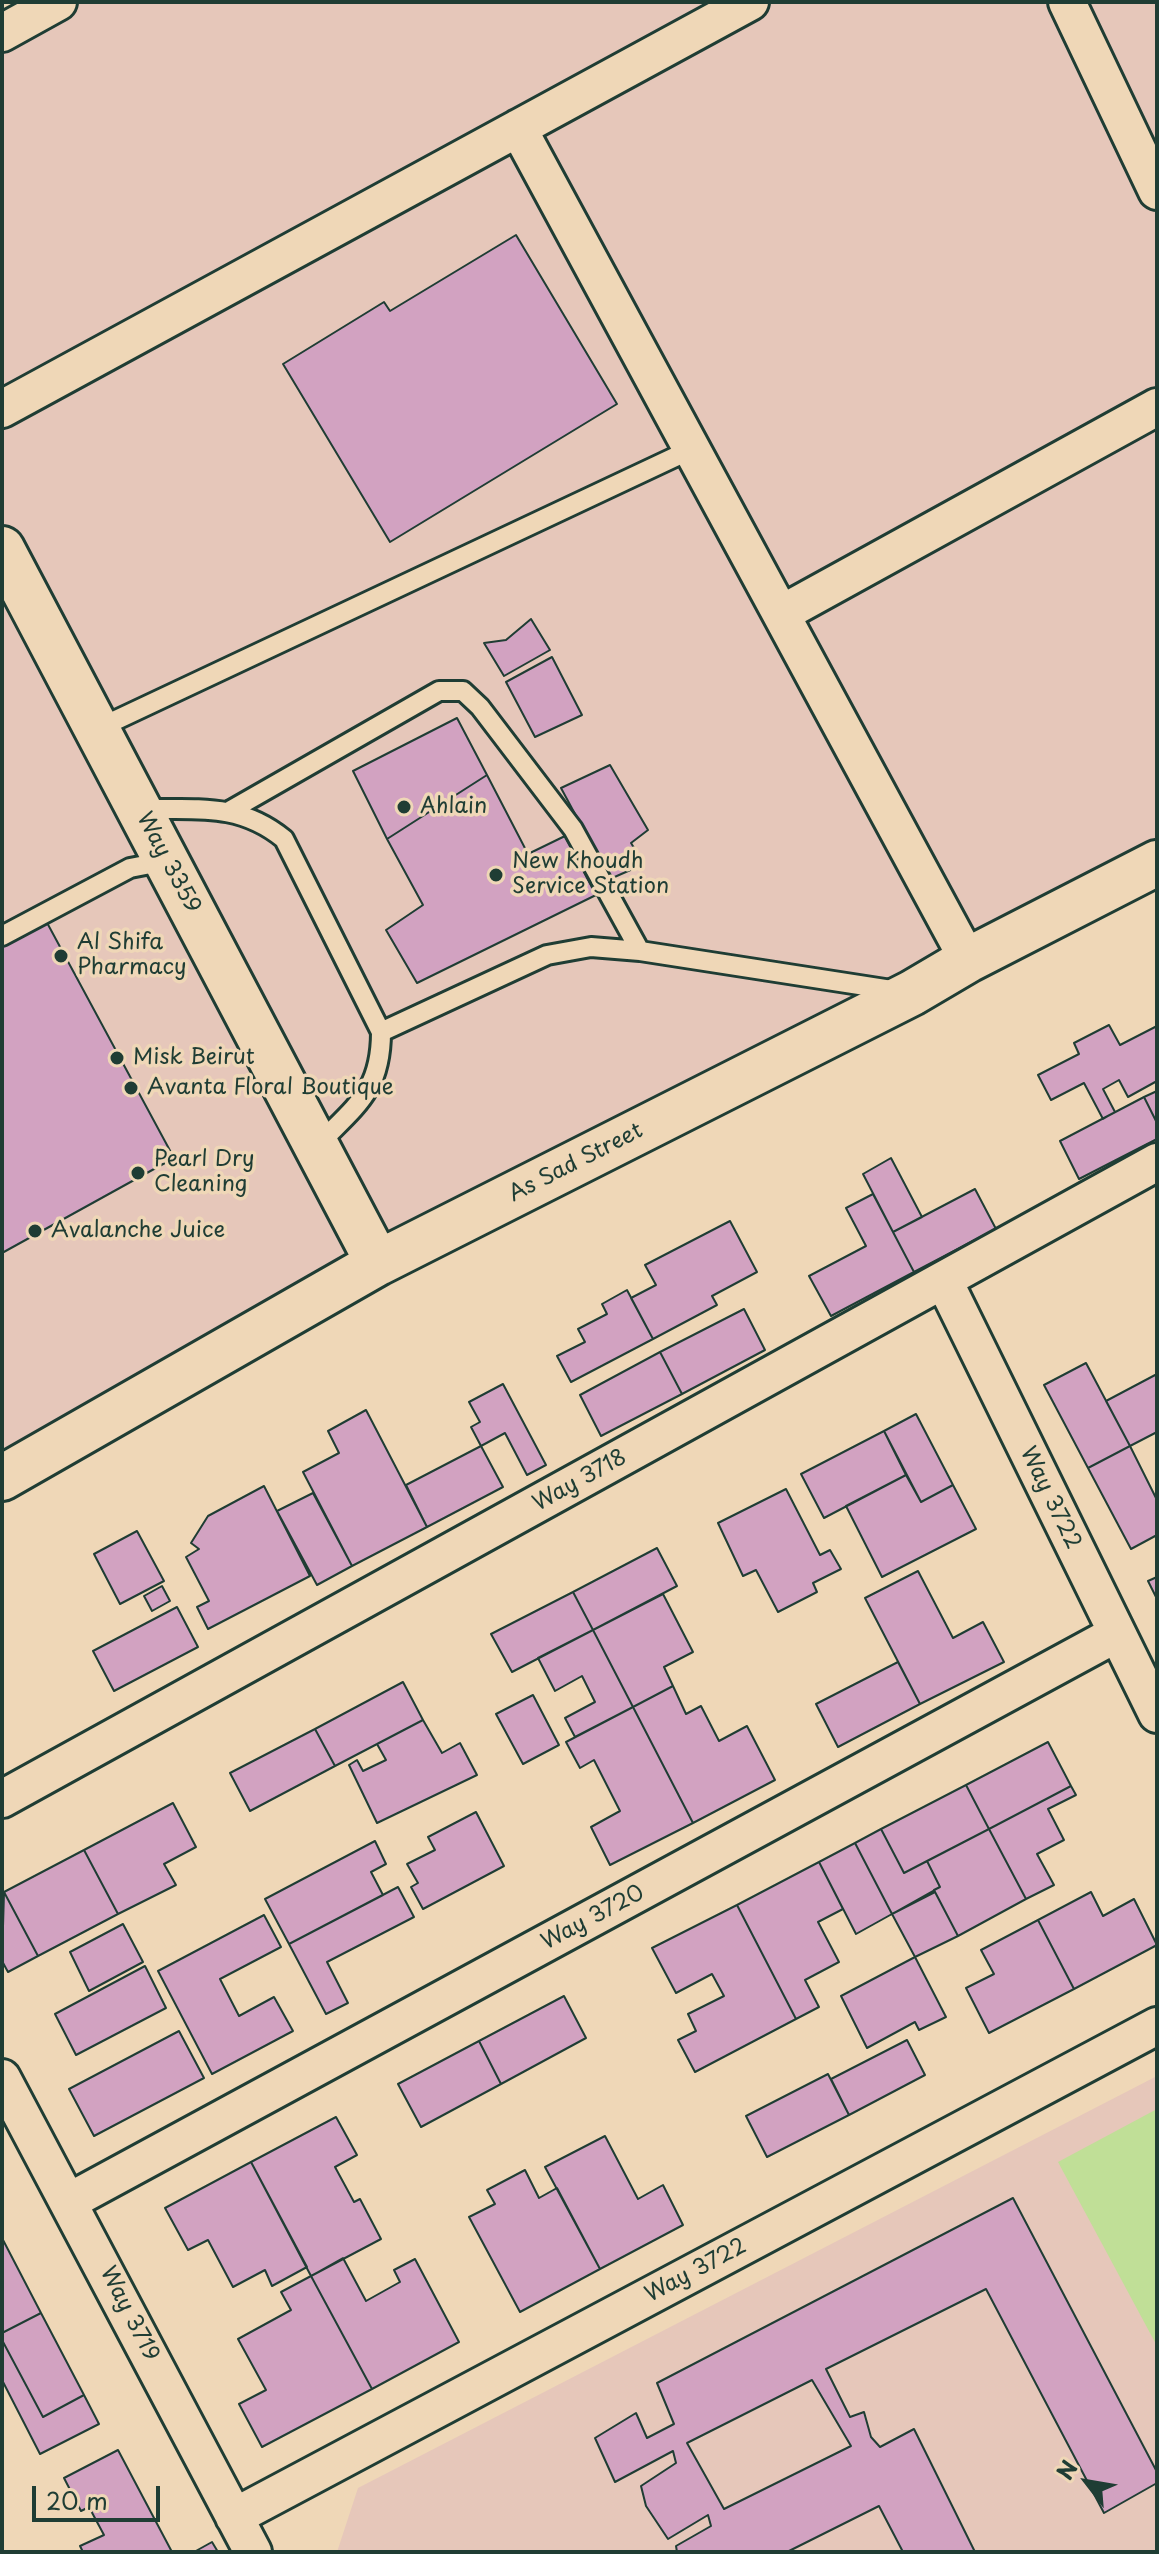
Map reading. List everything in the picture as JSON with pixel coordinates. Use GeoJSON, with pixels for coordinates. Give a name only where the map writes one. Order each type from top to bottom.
{"type":"FeatureCollection","features":[{"type":"Feature","properties":{"kind":"street"},"geometry":{"type":"LineString","coordinates":[[2,33],[58,2]]}},
{"type":"Feature","properties":{"kind":"street"},"geometry":{"type":"LineString","coordinates":[[1067,2],[1157,191]]}},
{"type":"Feature","properties":{"kind":"street"},"geometry":{"type":"LineString","coordinates":[[2,409],[735,6]]}},
{"type":"Feature","properties":{"kind":"street"},"geometry":{"type":"LineString","coordinates":[[518,128],[968,960]]}},
{"type":"Feature","properties":{"kind":"street"},"geometry":{"type":"LineString","coordinates":[[781,614],[1157,407]]}},
{"type":"Feature","properties":{"kind":"street","name":"Way 3359"},"geometry":{"type":"LineString","coordinates":[[2,549],[378,1263]]}},
{"type":"Feature","properties":{"kind":"street","name":"As Sad Street"},"geometry":{"type":"LineString","coordinates":[[2,1478],[378,1263],[912,993],[968,960],[1157,863]]}},
{"type":"Feature","properties":{"kind":"street","name":"Way 3718"},"geometry":{"type":"LineString","coordinates":[[2,1799],[1157,1162]]}},
{"type":"Feature","properties":{"kind":"street","name":"Way 3722"},"geometry":{"type":"LineString","coordinates":[[944,1281],[1157,1714]]}},
{"type":"Feature","properties":{"kind":"street","name":"Way 3720"},"geometry":{"type":"LineString","coordinates":[[70,2201],[1116,1634]]}},
{"type":"Feature","properties":{"kind":"street","name":"Way 3722"},"geometry":{"type":"LineString","coordinates":[[234,2517],[1157,2026]]}},
{"type":"Feature","properties":{"kind":"street","name":"Way 3719"},"geometry":{"type":"LineString","coordinates":[[2,2078],[70,2201],[253,2552]]}},
{"type":"Feature","properties":{"kind":"lane"},"geometry":{"type":"LineString","coordinates":[[97,729],[692,449]]}},
{"type":"Feature","properties":{"kind":"lane"},"geometry":{"type":"LineString","coordinates":[[231,810],[439,691],[463,691],[480,707],[573,829],[640,951]]}},
{"type":"Feature","properties":{"kind":"lane"},"geometry":{"type":"LineString","coordinates":[[139,809],[231,810],[264,822],[284,839],[381,1032],[381,1063],[372,1087],[317,1146]]}},
{"type":"Feature","properties":{"kind":"lane"},"geometry":{"type":"LineString","coordinates":[[2,936],[130,868],[166,861]]}},
{"type":"Feature","properties":{"kind":"lane"},"geometry":{"type":"LineString","coordinates":[[381,1032],[547,955],[591,947],[640,951],[912,993]]}},
{"type":"Feature","properties":{"kind":"shaded area"},"geometry":{"type":"Polygon","coordinates":[[[54,2],[1157,2],[1157,863],[2,1478],[2,31],[54,2]]]}},
{"type":"Feature","properties":{"kind":"shaded area"},"geometry":{"type":"Polygon","coordinates":[[[1157,2076],[1157,2552],[337,2552],[358,2488],[1157,2076]]]}},
{"type":"Feature","properties":{"kind":"green space"},"geometry":{"type":"Polygon","coordinates":[[[1157,2109],[1157,2346],[1058,2162],[1157,2109]]]}},
{"type":"Feature","properties":{"kind":"building"},"geometry":{"type":"Polygon","coordinates":[[[516,235],[617,404],[390,542],[283,364],[384,302],[390,311],[516,235]]]}},
{"type":"Feature","properties":{"kind":"building"},"geometry":{"type":"Polygon","coordinates":[[[531,619],[550,650],[504,676],[484,643],[506,640],[531,619]]]}},
{"type":"Feature","properties":{"kind":"building"},"geometry":{"type":"Polygon","coordinates":[[[552,657],[582,715],[535,737],[506,682],[552,657]]]}},
{"type":"Feature","properties":{"kind":"building","name":"Ahlain"},"geometry":{"type":"Polygon","coordinates":[[[457,718],[487,775],[387,839],[353,771],[457,718]]]}},
{"type":"Feature","properties":{"kind":"building"},"geometry":{"type":"Polygon","coordinates":[[[610,765],[648,830],[631,843],[644,864],[610,879],[561,788],[610,765]]]}},
{"type":"Feature","properties":{"kind":"building","name":"New Khoudh Service Station"},"geometry":{"type":"Polygon","coordinates":[[[487,775],[528,854],[565,836],[596,895],[417,983],[386,930],[423,905],[387,839],[487,775]]]}},
{"type":"Feature","properties":{"kind":"building"},"geometry":{"type":"Polygon","coordinates":[[[45,919],[174,1158],[2,1253],[2,942],[45,919]]]}},
{"type":"Feature","properties":{"kind":"building"},"geometry":{"type":"Polygon","coordinates":[[[1109,1025],[1120,1045],[1157,1026],[1157,1081],[1128,1097],[1119,1080],[1103,1089],[1115,1112],[1103,1119],[1084,1083],[1051,1100],[1038,1075],[1079,1054],[1074,1043],[1109,1025]]]}},
{"type":"Feature","properties":{"kind":"building"},"geometry":{"type":"Polygon","coordinates":[[[1157,1091],[1157,1123],[1144,1097],[1157,1091]]]}},
{"type":"Feature","properties":{"kind":"building"},"geometry":{"type":"Polygon","coordinates":[[[1144,1097],[1157,1123],[1157,1139],[1079,1179],[1060,1141],[1144,1097]]]}},
{"type":"Feature","properties":{"kind":"building"},"geometry":{"type":"Polygon","coordinates":[[[891,1158],[922,1217],[893,1232],[863,1174],[891,1158]]]}},
{"type":"Feature","properties":{"kind":"building"},"geometry":{"type":"Polygon","coordinates":[[[975,1189],[996,1229],[914,1272],[893,1232],[975,1189]]]}},
{"type":"Feature","properties":{"kind":"building"},"geometry":{"type":"Polygon","coordinates":[[[873,1194],[914,1272],[831,1316],[809,1276],[866,1246],[846,1208],[873,1194]]]}},
{"type":"Feature","properties":{"kind":"building"},"geometry":{"type":"Polygon","coordinates":[[[730,1221],[757,1272],[712,1296],[717,1305],[653,1339],[631,1298],[656,1285],[645,1265],[730,1221]]]}},
{"type":"Feature","properties":{"kind":"building"},"geometry":{"type":"Polygon","coordinates":[[[627,1290],[653,1339],[571,1382],[557,1356],[585,1342],[578,1329],[607,1314],[602,1304],[627,1290]]]}},
{"type":"Feature","properties":{"kind":"building"},"geometry":{"type":"Polygon","coordinates":[[[744,1309],[765,1350],[682,1394],[660,1352],[744,1309]]]}},
{"type":"Feature","properties":{"kind":"building"},"geometry":{"type":"Polygon","coordinates":[[[660,1352],[682,1394],[601,1436],[580,1395],[660,1352]]]}},
{"type":"Feature","properties":{"kind":"building"},"geometry":{"type":"Polygon","coordinates":[[[1086,1363],[1130,1446],[1088,1468],[1044,1385],[1086,1363]]]}},
{"type":"Feature","properties":{"kind":"building"},"geometry":{"type":"Polygon","coordinates":[[[1157,1374],[1157,1432],[1130,1446],[1106,1401],[1157,1374]]]}},
{"type":"Feature","properties":{"kind":"building"},"geometry":{"type":"Polygon","coordinates":[[[503,1384],[546,1465],[527,1475],[505,1433],[481,1446],[471,1427],[480,1422],[469,1402],[503,1384]]]}},
{"type":"Feature","properties":{"kind":"building"},"geometry":{"type":"Polygon","coordinates":[[[366,1410],[427,1527],[352,1566],[303,1472],[339,1453],[328,1431],[366,1410]]]}},
{"type":"Feature","properties":{"kind":"building"},"geometry":{"type":"Polygon","coordinates":[[[916,1414],[953,1485],[921,1502],[884,1431],[916,1414]]]}},
{"type":"Feature","properties":{"kind":"building"},"geometry":{"type":"Polygon","coordinates":[[[884,1431],[906,1475],[824,1518],[801,1474],[884,1431]]]}},
{"type":"Feature","properties":{"kind":"building"},"geometry":{"type":"Polygon","coordinates":[[[481,1446],[503,1487],[427,1527],[406,1485],[481,1446]]]}},
{"type":"Feature","properties":{"kind":"building"},"geometry":{"type":"Polygon","coordinates":[[[1130,1446],[1157,1500],[1157,1535],[1131,1549],[1088,1468],[1130,1446]]]}},
{"type":"Feature","properties":{"kind":"building"},"geometry":{"type":"Polygon","coordinates":[[[906,1475],[921,1502],[953,1485],[976,1529],[882,1577],[846,1506],[906,1475]]]}},
{"type":"Feature","properties":{"kind":"building"},"geometry":{"type":"Polygon","coordinates":[[[264,1486],[310,1576],[208,1629],[197,1607],[209,1601],[186,1557],[199,1549],[191,1543],[208,1516],[264,1486]]]}},
{"type":"Feature","properties":{"kind":"building"},"geometry":{"type":"Polygon","coordinates":[[[786,1489],[820,1555],[830,1550],[841,1569],[813,1583],[817,1592],[778,1612],[756,1570],[743,1576],[718,1523],[786,1489]]]}},
{"type":"Feature","properties":{"kind":"building"},"geometry":{"type":"Polygon","coordinates":[[[313,1493],[352,1566],[317,1585],[277,1511],[313,1493]]]}},
{"type":"Feature","properties":{"kind":"building"},"geometry":{"type":"Polygon","coordinates":[[[137,1531],[164,1581],[120,1604],[94,1554],[137,1531]]]}},
{"type":"Feature","properties":{"kind":"building"},"geometry":{"type":"Polygon","coordinates":[[[657,1548],[677,1586],[593,1630],[573,1592],[657,1548]]]}},
{"type":"Feature","properties":{"kind":"building"},"geometry":{"type":"Polygon","coordinates":[[[918,1571],[953,1638],[983,1622],[1004,1662],[920,1704],[865,1598],[918,1571]]]}},
{"type":"Feature","properties":{"kind":"building"},"geometry":{"type":"Polygon","coordinates":[[[1157,1577],[1157,1599],[1148,1581],[1157,1577]]]}},
{"type":"Feature","properties":{"kind":"building"},"geometry":{"type":"Polygon","coordinates":[[[162,1586],[170,1601],[152,1611],[144,1596],[162,1586]]]}},
{"type":"Feature","properties":{"kind":"building"},"geometry":{"type":"Polygon","coordinates":[[[573,1592],[593,1630],[512,1672],[491,1634],[573,1592]]]}},
{"type":"Feature","properties":{"kind":"building"},"geometry":{"type":"Polygon","coordinates":[[[663,1594],[693,1652],[664,1667],[673,1686],[633,1707],[593,1630],[663,1594]]]}},
{"type":"Feature","properties":{"kind":"building"},"geometry":{"type":"Polygon","coordinates":[[[177,1607],[198,1647],[114,1691],[93,1651],[177,1607]]]}},
{"type":"Feature","properties":{"kind":"building"},"geometry":{"type":"Polygon","coordinates":[[[593,1630],[633,1707],[575,1737],[565,1718],[595,1702],[582,1676],[555,1691],[538,1658],[593,1630]]]}},
{"type":"Feature","properties":{"kind":"building"},"geometry":{"type":"Polygon","coordinates":[[[898,1662],[920,1704],[838,1747],[816,1704],[898,1662]]]}},
{"type":"Feature","properties":{"kind":"building"},"geometry":{"type":"Polygon","coordinates":[[[403,1682],[423,1720],[335,1766],[315,1729],[403,1682]]]}},
{"type":"Feature","properties":{"kind":"building"},"geometry":{"type":"Polygon","coordinates":[[[673,1686],[686,1714],[701,1706],[719,1741],[747,1726],[775,1780],[693,1823],[633,1707],[673,1686]]]}},
{"type":"Feature","properties":{"kind":"building"},"geometry":{"type":"Polygon","coordinates":[[[533,1695],[559,1745],[523,1764],[496,1714],[533,1695]]]}},
{"type":"Feature","properties":{"kind":"building"},"geometry":{"type":"Polygon","coordinates":[[[633,1707],[693,1823],[610,1865],[591,1827],[620,1811],[594,1760],[580,1768],[566,1742],[633,1707]]]}},
{"type":"Feature","properties":{"kind":"building"},"geometry":{"type":"Polygon","coordinates":[[[423,1720],[442,1753],[460,1743],[477,1775],[377,1823],[349,1765],[357,1760],[363,1771],[386,1760],[377,1744],[423,1720]]]}},
{"type":"Feature","properties":{"kind":"building"},"geometry":{"type":"Polygon","coordinates":[[[315,1729],[335,1766],[250,1811],[230,1773],[315,1729]]]}},
{"type":"Feature","properties":{"kind":"building"},"geometry":{"type":"Polygon","coordinates":[[[1048,1742],[1071,1786],[989,1829],[966,1785],[1048,1742]]]}},
{"type":"Feature","properties":{"kind":"building"},"geometry":{"type":"Polygon","coordinates":[[[966,1785],[989,1829],[904,1873],[881,1829],[966,1785]]]}},
{"type":"Feature","properties":{"kind":"building"},"geometry":{"type":"Polygon","coordinates":[[[1071,1786],[1076,1795],[1048,1809],[1064,1840],[1037,1854],[1054,1885],[1026,1899],[989,1829],[1071,1786]]]}},
{"type":"Feature","properties":{"kind":"building"},"geometry":{"type":"Polygon","coordinates":[[[173,1803],[196,1847],[164,1864],[176,1885],[118,1914],[84,1850],[173,1803]]]}},
{"type":"Feature","properties":{"kind":"building"},"geometry":{"type":"Polygon","coordinates":[[[476,1812],[504,1866],[423,1909],[411,1887],[418,1883],[407,1864],[435,1850],[428,1837],[476,1812]]]}},
{"type":"Feature","properties":{"kind":"building"},"geometry":{"type":"Polygon","coordinates":[[[881,1829],[904,1873],[927,1861],[940,1887],[892,1914],[855,1843],[881,1829]]]}},
{"type":"Feature","properties":{"kind":"building"},"geometry":{"type":"Polygon","coordinates":[[[989,1829],[1026,1899],[958,1936],[934,1890],[940,1887],[927,1861],[989,1829]]]}},
{"type":"Feature","properties":{"kind":"building"},"geometry":{"type":"Polygon","coordinates":[[[375,1841],[386,1864],[371,1872],[383,1895],[289,1944],[265,1899],[375,1841]]]}},
{"type":"Feature","properties":{"kind":"building"},"geometry":{"type":"Polygon","coordinates":[[[855,1843],[892,1914],[856,1934],[819,1862],[855,1843]]]}},
{"type":"Feature","properties":{"kind":"building"},"geometry":{"type":"Polygon","coordinates":[[[84,1850],[118,1914],[38,1956],[4,1892],[84,1850]]]}},
{"type":"Feature","properties":{"kind":"building"},"geometry":{"type":"Polygon","coordinates":[[[819,1862],[843,1909],[818,1922],[839,1962],[805,1980],[819,2007],[796,2019],[737,1905],[819,1862]]]}},
{"type":"Feature","properties":{"kind":"building"},"geometry":{"type":"Polygon","coordinates":[[[398,1887],[414,1917],[327,1962],[348,2003],[326,2014],[289,1944],[398,1887]]]}},
{"type":"Feature","properties":{"kind":"building"},"geometry":{"type":"Polygon","coordinates":[[[4,1892],[38,1956],[8,1972],[2,1961],[4,1892]]]}},
{"type":"Feature","properties":{"kind":"building"},"geometry":{"type":"Polygon","coordinates":[[[935,1892],[958,1936],[915,1957],[892,1914],[935,1892]]]}},
{"type":"Feature","properties":{"kind":"building"},"geometry":{"type":"Polygon","coordinates":[[[1091,1892],[1103,1916],[1134,1899],[1157,1945],[1074,1989],[1038,1920],[1091,1892]]]}},
{"type":"Feature","properties":{"kind":"building"},"geometry":{"type":"Polygon","coordinates":[[[737,1905],[796,2019],[695,2072],[678,2040],[696,2031],[688,2014],[724,1996],[712,1974],[676,1993],[652,1948],[737,1905]]]}},
{"type":"Feature","properties":{"kind":"building"},"geometry":{"type":"Polygon","coordinates":[[[264,1915],[281,1947],[220,1979],[239,2016],[274,1997],[293,2031],[212,2074],[158,1971],[264,1915]]]}},
{"type":"Feature","properties":{"kind":"building"},"geometry":{"type":"Polygon","coordinates":[[[1038,1920],[1074,1989],[989,2033],[966,1988],[994,1974],[981,1950],[1038,1920]]]}},
{"type":"Feature","properties":{"kind":"building"},"geometry":{"type":"Polygon","coordinates":[[[123,1924],[143,1962],[89,1991],[70,1952],[123,1924]]]}},
{"type":"Feature","properties":{"kind":"building"},"geometry":{"type":"Polygon","coordinates":[[[915,1957],[946,2017],[919,2030],[915,2022],[867,2048],[841,1996],[915,1957]]]}},
{"type":"Feature","properties":{"kind":"building"},"geometry":{"type":"Polygon","coordinates":[[[145,1966],[166,2008],[76,2055],[55,2014],[145,1966]]]}},
{"type":"Feature","properties":{"kind":"building"},"geometry":{"type":"Polygon","coordinates":[[[564,1996],[586,2038],[501,2084],[479,2041],[564,1996]]]}},
{"type":"Feature","properties":{"kind":"building"},"geometry":{"type":"Polygon","coordinates":[[[179,2031],[204,2078],[94,2136],[69,2089],[179,2031]]]}},
{"type":"Feature","properties":{"kind":"building"},"geometry":{"type":"Polygon","coordinates":[[[907,2040],[925,2075],[849,2115],[831,2079],[907,2040]]]}},
{"type":"Feature","properties":{"kind":"building"},"geometry":{"type":"Polygon","coordinates":[[[479,2041],[501,2084],[421,2127],[398,2084],[479,2041]]]}},
{"type":"Feature","properties":{"kind":"building"},"geometry":{"type":"Polygon","coordinates":[[[828,2074],[849,2115],[767,2157],[746,2116],[828,2074]]]}},
{"type":"Feature","properties":{"kind":"building"},"geometry":{"type":"Polygon","coordinates":[[[336,2117],[357,2155],[335,2167],[354,2202],[360,2199],[381,2239],[311,2276],[251,2162],[336,2117]]]}},
{"type":"Feature","properties":{"kind":"building"},"geometry":{"type":"Polygon","coordinates":[[[605,2136],[638,2199],[663,2185],[683,2225],[600,2269],[545,2167],[605,2136]]]}},
{"type":"Feature","properties":{"kind":"building"},"geometry":{"type":"Polygon","coordinates":[[[251,2162],[307,2267],[272,2286],[265,2270],[233,2287],[208,2240],[188,2250],[165,2208],[251,2162]]]}},
{"type":"Feature","properties":{"kind":"building"},"geometry":{"type":"Polygon","coordinates":[[[525,2170],[539,2198],[557,2188],[600,2269],[520,2312],[469,2217],[495,2204],[487,2190],[525,2170]]]}},
{"type":"Feature","properties":{"kind":"building"},"geometry":{"type":"Polygon","coordinates":[[[1013,2198],[1157,2472],[1157,2483],[1104,2513],[986,2289],[826,2369],[850,2417],[864,2412],[871,2437],[880,2447],[914,2429],[975,2552],[903,2552],[879,2506],[787,2552],[677,2552],[676,2546],[711,2526],[708,2515],[668,2539],[646,2506],[641,2486],[676,2463],[673,2451],[615,2482],[595,2438],[636,2413],[647,2438],[674,2424],[657,2383],[1013,2198]],[[812,2380],[687,2443],[724,2509],[851,2446],[812,2380]]]}},
{"type":"Feature","properties":{"kind":"building"},"geometry":{"type":"Polygon","coordinates":[[[2,2238],[41,2313],[2,2333],[2,2238]]]}},
{"type":"Feature","properties":{"kind":"building"},"geometry":{"type":"Polygon","coordinates":[[[343,2258],[366,2301],[400,2282],[394,2270],[415,2259],[459,2342],[372,2389],[311,2276],[343,2258]]]}},
{"type":"Feature","properties":{"kind":"building"},"geometry":{"type":"Polygon","coordinates":[[[311,2276],[372,2389],[262,2447],[239,2404],[266,2390],[238,2339],[291,2310],[281,2292],[311,2276]]]}},
{"type":"Feature","properties":{"kind":"building"},"geometry":{"type":"Polygon","coordinates":[[[41,2313],[84,2395],[43,2417],[2,2340],[2,2333],[41,2313]]]}},
{"type":"Feature","properties":{"kind":"building"},"geometry":{"type":"Polygon","coordinates":[[[2,2340],[43,2417],[84,2395],[99,2424],[40,2454],[2,2380],[2,2340]]]}},
{"type":"Feature","properties":{"kind":"building"},"geometry":{"type":"Polygon","coordinates":[[[118,2450],[172,2552],[83,2552],[80,2546],[104,2535],[89,2507],[81,2511],[64,2478],[118,2450]]]}},
{"type":"Feature","properties":{"kind":"building"},"geometry":{"type":"Polygon","coordinates":[[[212,2542],[218,2552],[194,2552],[212,2542]]]}},
{"type":"Feature","properties":{"kind":"place","name":"Ahlain"},"geometry":{"type":"Point","coordinates":[404,807]}},
{"type":"Feature","properties":{"kind":"place","name":"New Khoudh Service Station"},"geometry":{"type":"Point","coordinates":[496,875]}},
{"type":"Feature","properties":{"kind":"place","name":"Al Shifa Pharmacy"},"geometry":{"type":"Point","coordinates":[61,956]}},
{"type":"Feature","properties":{"kind":"place","name":"Misk Beirut"},"geometry":{"type":"Point","coordinates":[117,1058]}},
{"type":"Feature","properties":{"kind":"place","name":"Avanta Floral Boutique"},"geometry":{"type":"Point","coordinates":[131,1088]}},
{"type":"Feature","properties":{"kind":"place","name":"Pearl Dry Cleaning"},"geometry":{"type":"Point","coordinates":[138,1173]}},
{"type":"Feature","properties":{"kind":"place","name":"Avalanche Juice"},"geometry":{"type":"Point","coordinates":[35,1231]}}]}
